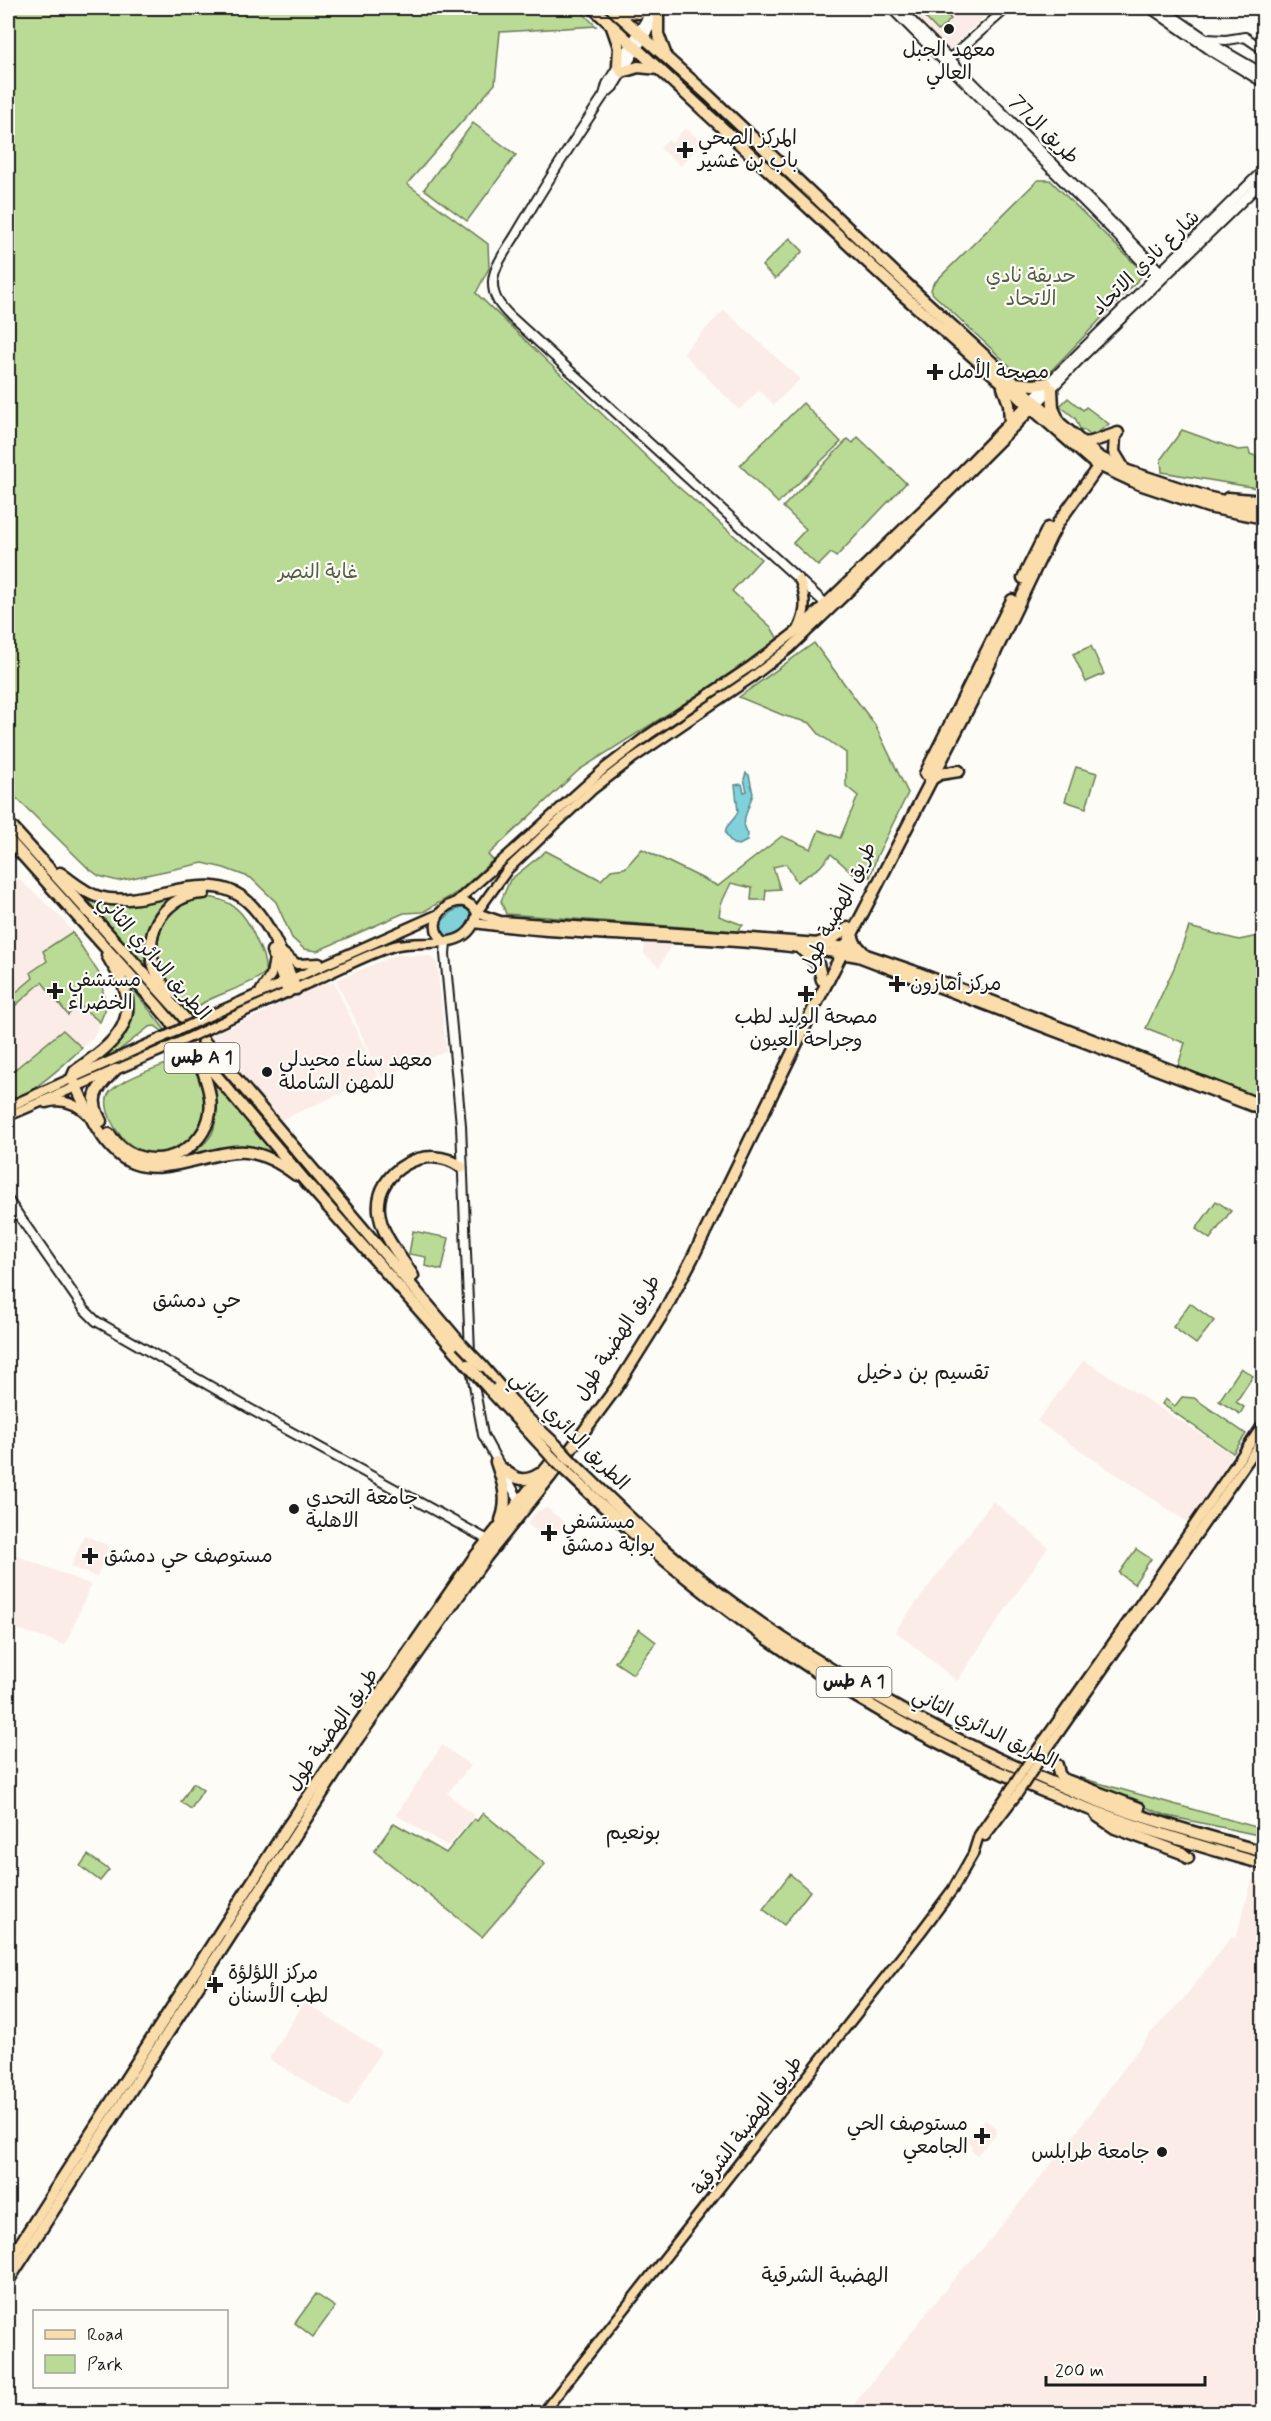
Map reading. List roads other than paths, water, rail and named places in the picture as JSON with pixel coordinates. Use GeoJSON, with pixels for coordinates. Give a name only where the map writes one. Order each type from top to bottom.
{"type":"FeatureCollection","features":[{"type":"Feature","properties":{"kind":"highway"},"geometry":{"type":"LineString","coordinates":[[593,8],[805,206],[1000,381],[1062,424],[1099,461],[1210,498],[1263,510]]}},
{"type":"Feature","properties":{"kind":"highway"},"geometry":{"type":"LineString","coordinates":[[613,9],[638,13],[656,9],[658,33],[666,56]]}},
{"type":"Feature","properties":{"kind":"highway"},"geometry":{"type":"LineString","coordinates":[[613,9],[666,56],[823,207],[1014,382],[1032,404],[1099,461],[1149,487],[1208,507],[1263,518]]}},
{"type":"Feature","properties":{"kind":"highway"},"geometry":{"type":"LineString","coordinates":[[610,24],[619,47],[620,69],[646,66],[662,70]]}},
{"type":"Feature","properties":{"kind":"highway"},"geometry":{"type":"LineString","coordinates":[[1000,381],[1009,404],[1010,422]]}},
{"type":"Feature","properties":{"kind":"highway"},"geometry":{"type":"LineString","coordinates":[[1014,382],[1050,386],[1053,408],[1062,424]]}},
{"type":"Feature","properties":{"kind":"highway"},"geometry":{"type":"LineString","coordinates":[[1081,443],[1116,435],[1114,452],[1125,470]]}},
{"type":"Feature","properties":{"kind":"highway","name":"طريق الهضبة طول"},"geometry":{"type":"LineString","coordinates":[[850,931],[973,699],[1054,531],[1099,461]]}},
{"type":"Feature","properties":{"kind":"highway","name":"طريق الهضبة طول"},"geometry":{"type":"LineString","coordinates":[[48,2209],[288,1826],[488,1540],[497,1528],[521,1506],[616,1388],[665,1310],[692,1259],[1039,544],[1099,461]]}},
{"type":"Feature","properties":{"kind":"highway"},"geometry":{"type":"LineString","coordinates":[[1210,498],[1263,501]]}},
{"type":"Feature","properties":{"kind":"highway"},"geometry":{"type":"LineString","coordinates":[[1243,515],[1263,525]]}},
{"type":"Feature","properties":{"kind":"highway"},"geometry":{"type":"LineString","coordinates":[[930,780],[940,774],[959,771]]}},
{"type":"Feature","properties":{"kind":"highway","name":"الطريق الدائري الثاني"},"geometry":{"type":"LineString","coordinates":[[8,824],[180,1013],[461,1344],[568,1466],[622,1525],[682,1576],[805,1665],[876,1708],[956,1752],[1086,1808],[1159,1833],[1263,1864]]}},
{"type":"Feature","properties":{"kind":"highway","name":"الطريق الدائري الثاني"},"geometry":{"type":"LineString","coordinates":[[8,839],[197,1052],[306,1182],[468,1365],[568,1466],[690,1569],[765,1625],[853,1682],[948,1734],[1026,1771],[1100,1802],[1263,1852]]}},
{"type":"Feature","properties":{"kind":"highway"},"geometry":{"type":"LineString","coordinates":[[39,857],[85,891],[100,897],[132,899],[190,886],[226,890],[241,896],[262,918],[290,985]]}},
{"type":"Feature","properties":{"kind":"highway"},"geometry":{"type":"LineString","coordinates":[[180,1013],[154,967],[150,950],[157,921],[165,909],[176,900],[185,895],[209,892],[235,900],[257,922],[276,951]]}},
{"type":"Feature","properties":{"kind":"highway"},"geometry":{"type":"LineString","coordinates":[[819,943],[850,931],[855,943],[864,953]]}},
{"type":"Feature","properties":{"kind":"highway"},"geometry":{"type":"LineString","coordinates":[[96,937],[122,983],[127,1008],[125,1021],[116,1038],[97,1056],[75,1071],[74,1082],[92,1120],[114,1151],[133,1163],[156,1166],[231,1152],[257,1154],[277,1162],[306,1182]]}},
{"type":"Feature","properties":{"kind":"highway"},"geometry":{"type":"LineString","coordinates":[[801,949],[818,964],[822,980]]}},
{"type":"Feature","properties":{"kind":"highway","name":"طريق الهضبة طول"},"geometry":{"type":"LineString","coordinates":[[48,2209],[356,1741],[545,1470],[614,1385],[656,1317],[689,1255],[822,980],[841,950]]}},
{"type":"Feature","properties":{"kind":"highway"},"geometry":{"type":"LineString","coordinates":[[115,1070],[100,1086],[94,1097],[94,1109],[100,1120],[117,1143],[130,1153],[153,1158],[168,1157],[182,1152],[194,1143],[208,1119],[209,1090],[197,1052]]}},
{"type":"Feature","properties":{"kind":"highway"},"geometry":{"type":"LineString","coordinates":[[433,1311],[386,1234],[378,1208],[383,1188],[395,1172],[411,1162],[461,1155]]}},
{"type":"Feature","properties":{"kind":"highway"},"geometry":{"type":"LineString","coordinates":[[443,1158],[461,1167]]}},
{"type":"Feature","properties":{"kind":"highway"},"geometry":{"type":"LineString","coordinates":[[496,1462],[516,1479],[522,1480],[533,1478],[545,1470]]}},
{"type":"Feature","properties":{"kind":"highway"},"geometry":{"type":"LineString","coordinates":[[496,1462],[503,1485],[505,1503],[497,1528]]}},
{"type":"Feature","properties":{"kind":"highway"},"geometry":{"type":"LineString","coordinates":[[1057,1765],[1063,1779],[1150,1812],[1183,1829]]}},
{"type":"Feature","properties":{"kind":"highway"},"geometry":{"type":"LineString","coordinates":[[1086,1808],[1115,1828],[1182,1853],[1188,1858]]}},
{"type":"Feature","properties":{"kind":"highway"},"geometry":{"type":"LineString","coordinates":[[8,2263],[48,2209]]}},
{"type":"Feature","properties":{"kind":"highway"},"geometry":{"type":"LineString","coordinates":[[8,2281],[48,2209]]}},
{"type":"Feature","properties":{"kind":"main road"},"geometry":{"type":"LineString","coordinates":[[891,8],[948,61],[1007,8]]}},
{"type":"Feature","properties":{"kind":"main road","name":"طريق ال77"},"geometry":{"type":"LineString","coordinates":[[899,8],[948,61],[1160,276]]}},
{"type":"Feature","properties":{"kind":"main road"},"geometry":{"type":"LineString","coordinates":[[1150,8],[1234,65],[1263,74]]}},
{"type":"Feature","properties":{"kind":"main road"},"geometry":{"type":"LineString","coordinates":[[1161,8],[1233,56],[1263,83]]}},
{"type":"Feature","properties":{"kind":"main road"},"geometry":{"type":"LineString","coordinates":[[656,9],[620,69],[607,84],[604,95],[542,192],[496,270],[493,285],[496,298],[511,317],[829,606]]}},
{"type":"Feature","properties":{"kind":"main road"},"geometry":{"type":"LineString","coordinates":[[1204,38],[1221,41],[1248,37],[1263,50]]}},
{"type":"Feature","properties":{"kind":"main road"},"geometry":{"type":"LineString","coordinates":[[1234,65],[1233,47],[1237,38]]}},
{"type":"Feature","properties":{"kind":"main road","name":"شارع نادي الاتحاد"},"geometry":{"type":"LineString","coordinates":[[1032,404],[1262,177]]}},
{"type":"Feature","properties":{"kind":"main road"},"geometry":{"type":"LineString","coordinates":[[8,1107],[74,1082],[115,1070],[169,1047],[216,1025],[328,962],[439,914],[527,844],[648,735],[723,687],[829,606],[1010,422],[1032,404]]}},
{"type":"Feature","properties":{"kind":"main road"},"geometry":{"type":"LineString","coordinates":[[590,786],[769,665],[1032,404]]}},
{"type":"Feature","properties":{"kind":"main road"},"geometry":{"type":"LineString","coordinates":[[798,630],[805,608],[804,593],[799,579]]}},
{"type":"Feature","properties":{"kind":"main road"},"geometry":{"type":"LineString","coordinates":[[648,735],[654,744]]}},
{"type":"Feature","properties":{"kind":"main road"},"geometry":{"type":"LineString","coordinates":[[8,1116],[164,1037],[260,992],[290,985],[398,945],[448,942],[465,934],[474,923],[487,897],[527,844]]}},
{"type":"Feature","properties":{"kind":"main road"},"geometry":{"type":"LineString","coordinates":[[487,897],[491,913],[500,921]]}},
{"type":"Feature","properties":{"kind":"main road"},"geometry":{"type":"LineString","coordinates":[[456,902],[468,904],[477,913],[500,921],[751,941],[801,949],[864,953],[1261,1107]]}},
{"type":"Feature","properties":{"kind":"main road"},"geometry":{"type":"LineString","coordinates":[[439,914],[435,926],[437,932],[448,942]]}},
{"type":"Feature","properties":{"kind":"main road"},"geometry":{"type":"LineString","coordinates":[[474,923],[522,930],[819,943],[1261,1107]]}},
{"type":"Feature","properties":{"kind":"main road"},"geometry":{"type":"LineString","coordinates":[[448,942],[446,967],[460,1118],[471,1371],[483,1435],[521,1506]]}},
{"type":"Feature","properties":{"kind":"main road"},"geometry":{"type":"LineString","coordinates":[[372,943],[377,954]]}},
{"type":"Feature","properties":{"kind":"main road"},"geometry":{"type":"LineString","coordinates":[[260,992],[271,975],[276,951],[297,964],[328,962]]}},
{"type":"Feature","properties":{"kind":"main road"},"geometry":{"type":"LineString","coordinates":[[17,1111],[52,1101],[65,1102],[79,1107],[92,1120]]}},
{"type":"Feature","properties":{"kind":"main road"},"geometry":{"type":"LineString","coordinates":[[8,1200],[84,1309],[96,1321],[273,1422],[488,1540]]}},
{"type":"Feature","properties":{"kind":"main road"},"geometry":{"type":"LineString","coordinates":[[1034,1762],[1263,1423]]}},
{"type":"Feature","properties":{"kind":"main road"},"geometry":{"type":"LineString","coordinates":[[1034,1762],[1263,1438]]}},
{"type":"Feature","properties":{"kind":"main road","name":"طريق الهضبة الشرقية"},"geometry":{"type":"LineString","coordinates":[[542,2414],[920,1933],[953,1889],[976,1845],[1034,1762]]}},
{"type":"Feature","properties":{"kind":"water"},"geometry":{"type":"Polygon","coordinates":[[[746,773],[749,775],[753,794],[745,817],[744,828],[748,834],[747,841],[739,845],[733,844],[725,830],[738,812],[735,785],[742,784],[744,792],[747,791],[744,779],[746,773]]]}},
{"type":"Feature","properties":{"kind":"water"},"geometry":{"type":"Polygon","coordinates":[[[464,907],[471,914],[466,927],[457,935],[448,938],[440,932],[441,922],[453,911],[464,907]]]}},
{"type":"Feature","properties":{"kind":"place","name":"معهد الجبل العالي"},"geometry":{"type":"Point","coordinates":[949,29]}},
{"type":"Feature","properties":{"kind":"place","name":"المركز الصحي باب بن غشير"},"geometry":{"type":"Point","coordinates":[685,150]}},
{"type":"Feature","properties":{"kind":"place","name":"مصحة الأمل"},"geometry":{"type":"Point","coordinates":[935,372]}},
{"type":"Feature","properties":{"kind":"place","name":"مركز أمازون"},"geometry":{"type":"Point","coordinates":[897,984]}},
{"type":"Feature","properties":{"kind":"place","name":"مستشفي الخضراء"},"geometry":{"type":"Point","coordinates":[55,991]}},
{"type":"Feature","properties":{"kind":"place","name":"مصحة الوليد لطب وجراحة العيون"},"geometry":{"type":"Point","coordinates":[806,994]}},
{"type":"Feature","properties":{"kind":"place","name":"معهد سناء محيدلي للمهن الشاملة"},"geometry":{"type":"Point","coordinates":[267,1072]}},
{"type":"Feature","properties":{"kind":"place","name":"جامعة التحدي الاهلية"},"geometry":{"type":"Point","coordinates":[294,1509]}},
{"type":"Feature","properties":{"kind":"place","name":"مستشفي بوابة دمشق"},"geometry":{"type":"Point","coordinates":[549,1533]}},
{"type":"Feature","properties":{"kind":"place","name":"مستوصف حي دمشق"},"geometry":{"type":"Point","coordinates":[90,1556]}},
{"type":"Feature","properties":{"kind":"place","name":"مركز اللؤلؤة لطب الأسنان"},"geometry":{"type":"Point","coordinates":[215,1985]}},
{"type":"Feature","properties":{"kind":"place","name":"مستوصف الحي الجامعي"},"geometry":{"type":"Point","coordinates":[982,2136]}},
{"type":"Feature","properties":{"kind":"place","name":"جامعة طرابلس"},"geometry":{"type":"Point","coordinates":[1162,2152]}},
{"type":"Feature","properties":{"kind":"district","name":"حي دمشق"},"geometry":{"type":"Point","coordinates":[197,1301]}},
{"type":"Feature","properties":{"kind":"district","name":"تقسيم بن دخيل"},"geometry":{"type":"Point","coordinates":[923,1373]}},
{"type":"Feature","properties":{"kind":"district","name":"بونعيم"},"geometry":{"type":"Point","coordinates":[633,1833]}},
{"type":"Feature","properties":{"kind":"district","name":"الهضبة الشرقية"},"geometry":{"type":"Point","coordinates":[825,2276]}},
{"type":"Feature","properties":{"kind":"park label","name":"حديقة نادي الاتحاد"},"geometry":{"type":"Point","coordinates":[1031,288]}},
{"type":"Feature","properties":{"kind":"park label","name":"غابة النصر"},"geometry":{"type":"Point","coordinates":[318,572]}}]}
